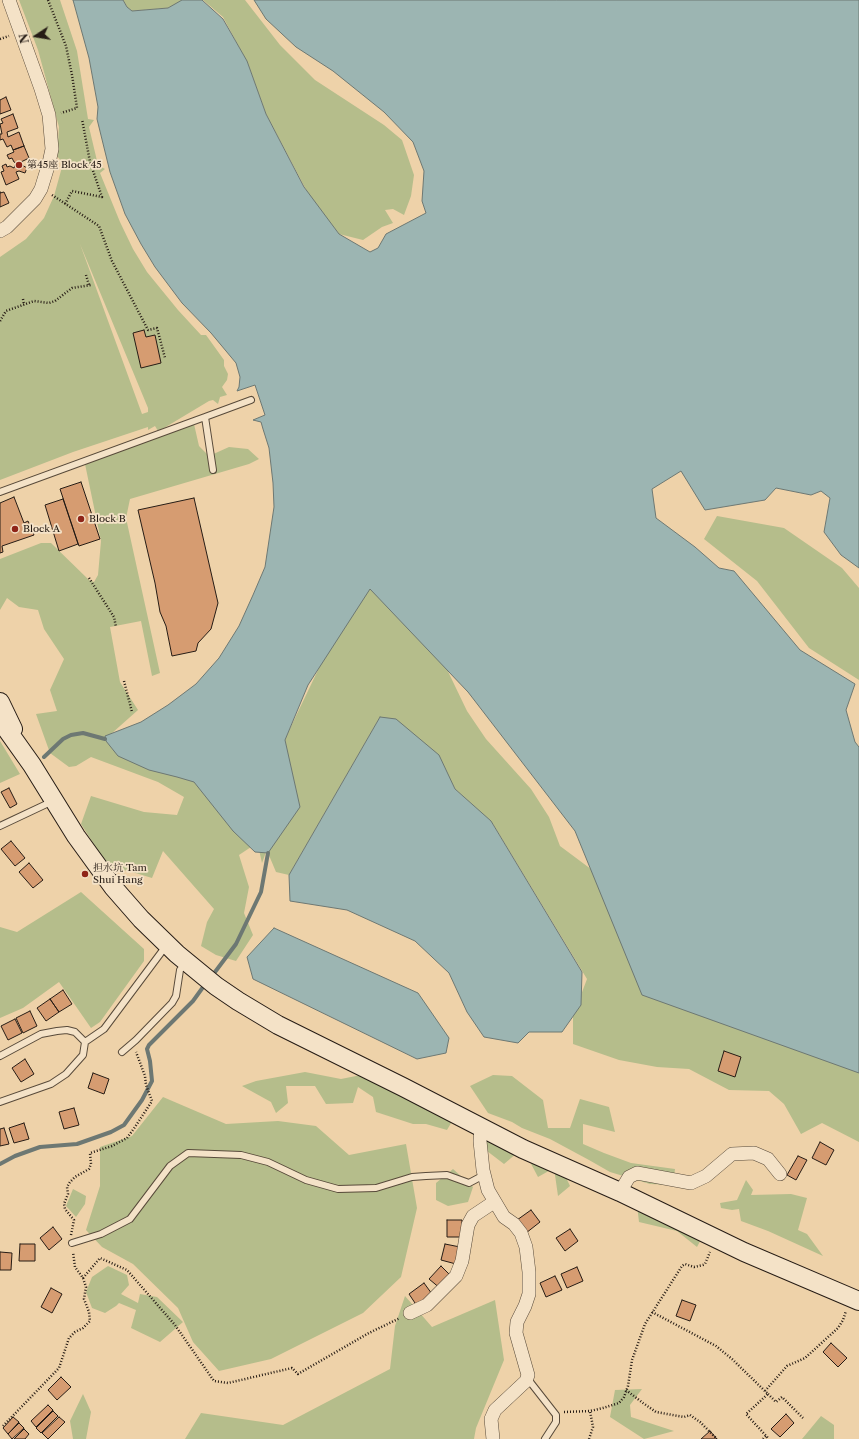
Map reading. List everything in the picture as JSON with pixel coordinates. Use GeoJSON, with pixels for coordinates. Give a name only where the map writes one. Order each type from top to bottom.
{"type":"FeatureCollection","features":[{"type":"Feature","properties":{"kind":"main road"},"geometry":{"type":"LineString","coordinates":[[0,702],[32,765]]}},
{"type":"Feature","properties":{"kind":"main road"},"geometry":{"type":"LineString","coordinates":[[0,720],[32,765],[76,836],[113,887],[141,919],[167,945],[216,986],[278,1025],[523,1149],[620,1192],[853,1304]]}},
{"type":"Feature","properties":{"kind":"street"},"geometry":{"type":"LineString","coordinates":[[0,231],[7,227],[35,199],[41,189],[52,149],[49,115],[9,0]]}},
{"type":"Feature","properties":{"kind":"street"},"geometry":{"type":"LineString","coordinates":[[481,1127],[480,1141],[484,1175],[488,1190],[504,1216],[514,1224],[521,1233],[526,1246],[529,1272],[529,1294],[525,1306],[516,1322],[516,1333],[528,1375],[526,1381],[495,1410],[491,1419],[493,1439]]}},
{"type":"Feature","properties":{"kind":"street"},"geometry":{"type":"LineString","coordinates":[[620,1192],[629,1177],[637,1173],[691,1183],[706,1176],[732,1154],[754,1153],[768,1159],[780,1174]]}},
{"type":"Feature","properties":{"kind":"street"},"geometry":{"type":"LineString","coordinates":[[410,1313],[427,1305],[456,1276],[462,1261],[468,1225],[473,1216],[494,1202]]}},
{"type":"Feature","properties":{"kind":"lane"},"geometry":{"type":"LineString","coordinates":[[0,492],[251,400]]}},
{"type":"Feature","properties":{"kind":"lane"},"geometry":{"type":"LineString","coordinates":[[205,417],[213,470]]}},
{"type":"Feature","properties":{"kind":"lane"},"geometry":{"type":"LineString","coordinates":[[0,826],[54,800]]}},
{"type":"Feature","properties":{"kind":"lane"},"geometry":{"type":"LineString","coordinates":[[0,1102],[51,1084],[66,1074],[83,1055],[85,1042],[104,1029],[167,945]]}},
{"type":"Feature","properties":{"kind":"lane"},"geometry":{"type":"LineString","coordinates":[[122,1052],[136,1040],[172,1003],[176,996],[180,970],[192,966]]}},
{"type":"Feature","properties":{"kind":"lane"},"geometry":{"type":"LineString","coordinates":[[0,1056],[41,1034],[57,1031],[67,1030],[75,1032],[85,1042]]}},
{"type":"Feature","properties":{"kind":"lane"},"geometry":{"type":"LineString","coordinates":[[72,1243],[102,1234],[130,1219],[170,1166],[188,1153],[241,1154],[268,1162],[306,1180],[338,1189],[376,1188],[412,1177],[447,1175],[469,1183],[484,1175]]}},
{"type":"Feature","properties":{"kind":"lane"},"geometry":{"type":"LineString","coordinates":[[528,1375],[531,1383],[556,1415],[556,1422],[545,1439]]}},
{"type":"Feature","properties":{"kind":"path"},"geometry":{"type":"LineString","coordinates":[[48,0],[66,46],[77,108],[49,115]]}},
{"type":"Feature","properties":{"kind":"path"},"geometry":{"type":"LineString","coordinates":[[0,39],[12,35]]}},
{"type":"Feature","properties":{"kind":"path"},"geometry":{"type":"LineString","coordinates":[[65,204],[72,191],[102,197],[90,162],[82,119]]}},
{"type":"Feature","properties":{"kind":"path"},"geometry":{"type":"LineString","coordinates":[[52,195],[99,226],[112,261],[148,330],[157,328],[164,358]]}},
{"type":"Feature","properties":{"kind":"path"},"geometry":{"type":"LineString","coordinates":[[0,321],[6,311],[38,301],[49,303],[62,297],[72,288],[90,285],[86,275]]}},
{"type":"Feature","properties":{"kind":"path"},"geometry":{"type":"LineString","coordinates":[[23,299],[24,305]]}},
{"type":"Feature","properties":{"kind":"path"},"geometry":{"type":"LineString","coordinates":[[89,578],[114,617],[116,627]]}},
{"type":"Feature","properties":{"kind":"path"},"geometry":{"type":"LineString","coordinates":[[124,681],[132,712]]}},
{"type":"Feature","properties":{"kind":"path"},"geometry":{"type":"LineString","coordinates":[[3,1426],[59,1368],[69,1338],[90,1321],[89,1312],[84,1299],[86,1287],[84,1278],[75,1267],[72,1243],[72,1229],[74,1220],[65,1209],[64,1204],[68,1194],[67,1187],[75,1177],[89,1168],[91,1164],[90,1153],[112,1146],[127,1138],[152,1101],[135,1049],[136,1040]]}},
{"type":"Feature","properties":{"kind":"path"},"geometry":{"type":"LineString","coordinates":[[554,1412],[590,1411],[619,1402],[624,1397],[632,1360],[645,1324],[652,1312],[682,1266],[685,1264],[699,1267],[705,1264],[712,1247]]}},
{"type":"Feature","properties":{"kind":"path"},"geometry":{"type":"LineString","coordinates":[[84,1278],[100,1258],[127,1270],[175,1325],[214,1381],[228,1383],[292,1368],[298,1374],[369,1333],[410,1313]]}},
{"type":"Feature","properties":{"kind":"path"},"geometry":{"type":"LineString","coordinates":[[766,1391],[787,1366],[805,1358],[838,1328],[853,1304]]}},
{"type":"Feature","properties":{"kind":"path"},"geometry":{"type":"LineString","coordinates":[[652,1312],[716,1346],[732,1359],[776,1402],[782,1397],[804,1418]]}},
{"type":"Feature","properties":{"kind":"path"},"geometry":{"type":"LineString","coordinates":[[626,1390],[656,1412],[684,1417],[690,1415],[700,1422],[717,1439]]}},
{"type":"Feature","properties":{"kind":"path"},"geometry":{"type":"LineString","coordinates":[[768,1394],[746,1414],[769,1439]]}},
{"type":"Feature","properties":{"kind":"path"},"geometry":{"type":"LineString","coordinates":[[589,1439],[593,1427],[590,1411]]}},
{"type":"Feature","properties":{"kind":"path"},"geometry":{"type":"LineString","coordinates":[[763,1439],[766,1436]]}},
{"type":"Feature","properties":{"kind":"green space"},"geometry":{"type":"Polygon","coordinates":[[[19,0],[60,0],[77,51],[88,119],[94,120],[89,127],[98,165],[105,169],[100,173],[120,222],[133,249],[147,272],[201,335],[206,335],[224,360],[224,366],[228,374],[227,380],[222,387],[227,395],[220,397],[218,404],[213,400],[209,401],[159,431],[194,424],[199,446],[209,456],[229,447],[248,449],[259,459],[249,464],[130,499],[126,518],[160,673],[152,676],[141,621],[110,627],[120,682],[138,710],[111,734],[124,749],[283,743],[319,668],[339,604],[382,573],[442,659],[467,711],[486,739],[531,789],[549,817],[560,846],[859,1064],[859,1142],[822,1123],[801,1134],[784,1104],[769,1091],[729,1090],[689,1069],[657,1067],[619,1060],[573,1044],[573,1016],[587,979],[493,824],[455,789],[441,761],[380,717],[289,875],[276,872],[268,853],[273,833],[262,863],[258,845],[251,847],[239,855],[249,887],[244,913],[253,935],[236,961],[216,955],[201,946],[207,922],[214,909],[163,851],[152,878],[129,871],[109,868],[81,824],[91,796],[144,812],[177,815],[184,797],[158,782],[91,757],[76,766],[69,767],[50,753],[36,714],[57,711],[50,690],[64,659],[44,629],[38,610],[19,607],[7,598],[0,610],[0,559],[41,543],[51,543],[89,580],[94,582],[98,575],[101,541],[85,464],[158,431],[155,426],[148,430],[148,427],[73,452],[0,480],[0,257],[26,239],[44,218],[54,196],[62,167],[62,162],[57,156],[59,127],[38,50],[19,0]],[[80,244],[142,414],[148,412],[148,408],[80,244]]]}},
{"type":"Feature","properties":{"kind":"green space"},"geometry":{"type":"Polygon","coordinates":[[[123,0],[186,0],[168,8],[132,11],[123,0]]]}},
{"type":"Feature","properties":{"kind":"green space"},"geometry":{"type":"Polygon","coordinates":[[[203,0],[245,0],[280,45],[315,80],[384,125],[402,140],[414,175],[411,196],[404,215],[393,209],[385,210],[393,223],[382,227],[363,240],[339,234],[311,199],[266,114],[248,64],[223,17],[203,0]]]}},
{"type":"Feature","properties":{"kind":"green space"},"geometry":{"type":"Polygon","coordinates":[[[717,516],[784,528],[842,568],[859,588],[859,680],[809,648],[757,581],[704,539],[717,516]]]}},
{"type":"Feature","properties":{"kind":"green space"},"geometry":{"type":"Polygon","coordinates":[[[0,741],[20,774],[0,783],[0,741]]]}},
{"type":"Feature","properties":{"kind":"green space"},"geometry":{"type":"Polygon","coordinates":[[[81,892],[144,949],[144,961],[100,1022],[91,1028],[59,982],[23,1008],[0,1018],[0,927],[17,932],[81,892]]]}},
{"type":"Feature","properties":{"kind":"green space"},"geometry":{"type":"Polygon","coordinates":[[[305,1072],[341,1079],[366,1074],[454,1118],[447,1130],[426,1124],[413,1124],[376,1112],[373,1097],[358,1087],[353,1103],[326,1104],[315,1086],[286,1086],[288,1103],[276,1113],[271,1102],[242,1086],[256,1081],[305,1072]]]}},
{"type":"Feature","properties":{"kind":"green space"},"geometry":{"type":"Polygon","coordinates":[[[493,1075],[512,1076],[543,1100],[548,1128],[570,1128],[580,1099],[609,1107],[615,1132],[583,1124],[583,1144],[631,1163],[675,1169],[673,1185],[650,1184],[610,1172],[550,1139],[488,1113],[470,1086],[493,1075]]]}},
{"type":"Feature","properties":{"kind":"green space"},"geometry":{"type":"Polygon","coordinates":[[[163,1097],[226,1124],[278,1121],[316,1126],[349,1155],[406,1144],[417,1208],[401,1277],[363,1313],[271,1359],[219,1371],[193,1342],[178,1308],[133,1264],[102,1247],[86,1230],[100,1186],[100,1147],[132,1136],[163,1097]]]}},
{"type":"Feature","properties":{"kind":"green space"},"geometry":{"type":"Polygon","coordinates":[[[493,1123],[502,1127],[504,1134],[517,1153],[504,1164],[487,1151],[487,1139],[493,1123]]]}},
{"type":"Feature","properties":{"kind":"green space"},"geometry":{"type":"Polygon","coordinates":[[[529,1160],[562,1169],[570,1186],[558,1196],[554,1168],[538,1177],[529,1160]]]}},
{"type":"Feature","properties":{"kind":"green space"},"geometry":{"type":"Polygon","coordinates":[[[453,1169],[473,1187],[468,1202],[448,1206],[436,1200],[436,1183],[453,1169]]]}},
{"type":"Feature","properties":{"kind":"green space"},"geometry":{"type":"Polygon","coordinates":[[[746,1180],[753,1190],[751,1195],[791,1194],[807,1198],[798,1230],[807,1234],[823,1256],[768,1231],[741,1221],[739,1209],[732,1210],[721,1208],[720,1203],[737,1200],[746,1180]]]}},
{"type":"Feature","properties":{"kind":"green space"},"geometry":{"type":"Polygon","coordinates":[[[73,1189],[86,1196],[85,1204],[76,1217],[66,1206],[73,1189]]]}},
{"type":"Feature","properties":{"kind":"green space"},"geometry":{"type":"Polygon","coordinates":[[[637,1205],[707,1228],[697,1247],[677,1231],[639,1222],[637,1205]]]}},
{"type":"Feature","properties":{"kind":"green space"},"geometry":{"type":"Polygon","coordinates":[[[108,1266],[127,1275],[129,1285],[121,1294],[138,1303],[140,1294],[157,1297],[183,1322],[160,1342],[131,1328],[136,1310],[119,1303],[105,1313],[92,1308],[86,1292],[92,1277],[108,1266]]]}},
{"type":"Feature","properties":{"kind":"green space"},"geometry":{"type":"Polygon","coordinates":[[[405,1296],[432,1327],[495,1300],[504,1360],[476,1428],[474,1439],[185,1439],[201,1413],[283,1425],[390,1369],[395,1326],[405,1296]]]}},
{"type":"Feature","properties":{"kind":"green space"},"geometry":{"type":"Polygon","coordinates":[[[642,1389],[630,1405],[631,1417],[674,1431],[644,1439],[610,1417],[615,1390],[642,1389]]]}},
{"type":"Feature","properties":{"kind":"green space"},"geometry":{"type":"Polygon","coordinates":[[[83,1394],[91,1412],[86,1439],[73,1439],[70,1421],[83,1394]]]}},
{"type":"Feature","properties":{"kind":"green space"},"geometry":{"type":"Polygon","coordinates":[[[821,1416],[834,1425],[834,1439],[802,1439],[821,1416]]]}},
{"type":"Feature","properties":{"kind":"water"},"geometry":{"type":"Polygon","coordinates":[[[73,0],[123,0],[127,7],[132,11],[168,8],[182,0],[202,0],[223,19],[247,61],[266,114],[304,187],[339,234],[370,252],[378,248],[386,234],[426,213],[422,201],[424,171],[413,142],[384,112],[333,71],[296,47],[266,19],[254,0],[859,0],[859,568],[841,555],[824,532],[830,498],[821,491],[811,495],[776,488],[765,500],[705,510],[681,471],[652,489],[656,518],[695,547],[719,568],[734,571],[800,650],[855,684],[846,710],[855,742],[859,747],[859,1073],[642,995],[575,831],[468,692],[370,589],[308,685],[285,740],[300,807],[268,853],[255,852],[233,831],[194,782],[149,770],[118,756],[106,741],[105,736],[141,722],[168,705],[196,684],[219,658],[239,626],[265,567],[274,507],[273,483],[269,448],[261,422],[253,420],[265,415],[255,385],[237,391],[240,377],[236,363],[211,333],[182,303],[155,267],[125,214],[110,172],[97,119],[98,107],[89,58],[73,0]]]}},
{"type":"Feature","properties":{"kind":"water"},"geometry":{"type":"Polygon","coordinates":[[[380,717],[396,719],[439,755],[455,789],[491,821],[582,972],[581,1005],[562,1032],[529,1032],[518,1043],[484,1037],[467,1012],[449,973],[415,941],[347,910],[290,901],[289,875],[380,717]]]}},
{"type":"Feature","properties":{"kind":"water"},"geometry":{"type":"Polygon","coordinates":[[[274,928],[418,993],[449,1038],[446,1053],[417,1059],[253,979],[247,957],[274,928]]]}},
{"type":"Feature","properties":{"kind":"building"},"geometry":{"type":"Polygon","coordinates":[[[6,97],[11,110],[0,114],[0,100],[6,97]]]}},
{"type":"Feature","properties":{"kind":"building"},"geometry":{"type":"Polygon","coordinates":[[[13,114],[18,128],[7,132],[8,137],[19,132],[24,146],[13,150],[11,145],[7,147],[3,139],[0,140],[0,134],[2,134],[0,124],[3,123],[1,119],[13,114]]]}},
{"type":"Feature","properties":{"kind":"building","name":"第45座 Block 45"},"geometry":{"type":"Polygon","coordinates":[[[24,146],[29,158],[21,162],[22,165],[27,168],[25,173],[19,171],[16,172],[19,179],[6,185],[1,172],[4,171],[2,166],[6,164],[7,167],[10,166],[14,168],[16,163],[12,158],[9,159],[7,155],[14,152],[13,150],[24,146]]]}},
{"type":"Feature","properties":{"kind":"building"},"geometry":{"type":"Polygon","coordinates":[[[4,192],[9,203],[0,207],[0,193],[4,192]]]}},
{"type":"Feature","properties":{"kind":"building"},"geometry":{"type":"Polygon","coordinates":[[[144,330],[146,337],[155,335],[161,363],[141,368],[133,333],[144,330]]]}},
{"type":"Feature","properties":{"kind":"building","name":"Block B"},"geometry":{"type":"Polygon","coordinates":[[[81,482],[100,539],[79,546],[60,489],[81,482]]]}},
{"type":"Feature","properties":{"kind":"building","name":"Block A"},"geometry":{"type":"Polygon","coordinates":[[[14,497],[24,523],[28,521],[34,535],[2,546],[3,552],[0,553],[0,503],[14,497]]]}},
{"type":"Feature","properties":{"kind":"building"},"geometry":{"type":"Polygon","coordinates":[[[194,498],[218,603],[211,629],[198,643],[196,651],[172,656],[166,626],[160,612],[155,583],[138,510],[194,498]]]}},
{"type":"Feature","properties":{"kind":"building","name":"Block B"},"geometry":{"type":"Polygon","coordinates":[[[63,499],[78,544],[59,551],[45,505],[63,499]]]}},
{"type":"Feature","properties":{"kind":"building"},"geometry":{"type":"Polygon","coordinates":[[[9,788],[17,804],[10,808],[1,792],[9,788]]]}},
{"type":"Feature","properties":{"kind":"building"},"geometry":{"type":"Polygon","coordinates":[[[11,841],[25,858],[15,866],[1,849],[11,841]]]}},
{"type":"Feature","properties":{"kind":"building"},"geometry":{"type":"Polygon","coordinates":[[[29,863],[43,880],[33,888],[19,872],[29,863]]]}},
{"type":"Feature","properties":{"kind":"building"},"geometry":{"type":"Polygon","coordinates":[[[63,990],[72,1004],[59,1012],[50,999],[63,990]]]}},
{"type":"Feature","properties":{"kind":"building"},"geometry":{"type":"Polygon","coordinates":[[[50,999],[59,1012],[46,1021],[37,1008],[50,999]]]}},
{"type":"Feature","properties":{"kind":"building"},"geometry":{"type":"Polygon","coordinates":[[[30,1011],[37,1026],[23,1033],[16,1018],[30,1011]]]}},
{"type":"Feature","properties":{"kind":"building"},"geometry":{"type":"Polygon","coordinates":[[[15,1019],[22,1033],[8,1040],[1,1026],[15,1019]]]}},
{"type":"Feature","properties":{"kind":"building"},"geometry":{"type":"Polygon","coordinates":[[[724,1051],[741,1057],[735,1077],[718,1071],[724,1051]]]}},
{"type":"Feature","properties":{"kind":"building"},"geometry":{"type":"Polygon","coordinates":[[[25,1059],[34,1074],[21,1082],[12,1068],[25,1059]]]}},
{"type":"Feature","properties":{"kind":"building"},"geometry":{"type":"Polygon","coordinates":[[[93,1073],[109,1079],[104,1094],[88,1088],[93,1073]]]}},
{"type":"Feature","properties":{"kind":"building"},"geometry":{"type":"Polygon","coordinates":[[[74,1108],[79,1125],[64,1129],[59,1112],[74,1108]]]}},
{"type":"Feature","properties":{"kind":"building"},"geometry":{"type":"Polygon","coordinates":[[[24,1123],[29,1139],[14,1143],[9,1128],[24,1123]]]}},
{"type":"Feature","properties":{"kind":"building"},"geometry":{"type":"Polygon","coordinates":[[[4,1128],[9,1144],[0,1146],[0,1129],[4,1128]]]}},
{"type":"Feature","properties":{"kind":"building"},"geometry":{"type":"Polygon","coordinates":[[[820,1142],[834,1150],[826,1165],[812,1158],[820,1142]]]}},
{"type":"Feature","properties":{"kind":"building"},"geometry":{"type":"Polygon","coordinates":[[[798,1156],[807,1160],[796,1180],[787,1175],[798,1156]]]}},
{"type":"Feature","properties":{"kind":"building"},"geometry":{"type":"Polygon","coordinates":[[[531,1210],[540,1222],[526,1233],[517,1220],[531,1210]]]}},
{"type":"Feature","properties":{"kind":"building"},"geometry":{"type":"Polygon","coordinates":[[[447,1220],[462,1220],[462,1237],[447,1237],[447,1220]]]}},
{"type":"Feature","properties":{"kind":"building"},"geometry":{"type":"Polygon","coordinates":[[[53,1227],[62,1239],[49,1250],[40,1238],[53,1227]]]}},
{"type":"Feature","properties":{"kind":"building"},"geometry":{"type":"Polygon","coordinates":[[[570,1229],[578,1241],[565,1251],[556,1238],[570,1229]]]}},
{"type":"Feature","properties":{"kind":"building"},"geometry":{"type":"Polygon","coordinates":[[[20,1244],[35,1244],[35,1261],[19,1261],[20,1244]]]}},
{"type":"Feature","properties":{"kind":"building"},"geometry":{"type":"Polygon","coordinates":[[[445,1244],[460,1247],[456,1264],[441,1260],[445,1244]]]}},
{"type":"Feature","properties":{"kind":"building"},"geometry":{"type":"Polygon","coordinates":[[[0,1252],[12,1253],[11,1270],[0,1270],[0,1252]]]}},
{"type":"Feature","properties":{"kind":"building"},"geometry":{"type":"Polygon","coordinates":[[[441,1266],[452,1277],[441,1289],[429,1279],[441,1266]]]}},
{"type":"Feature","properties":{"kind":"building"},"geometry":{"type":"Polygon","coordinates":[[[577,1267],[583,1281],[567,1288],[561,1274],[577,1267]]]}},
{"type":"Feature","properties":{"kind":"building"},"geometry":{"type":"Polygon","coordinates":[[[555,1276],[562,1290],[546,1297],[540,1283],[555,1276]]]}},
{"type":"Feature","properties":{"kind":"building"},"geometry":{"type":"Polygon","coordinates":[[[424,1283],[432,1294],[417,1306],[409,1294],[424,1283]]]}},
{"type":"Feature","properties":{"kind":"building"},"geometry":{"type":"Polygon","coordinates":[[[51,1288],[62,1294],[52,1313],[41,1307],[51,1288]]]}},
{"type":"Feature","properties":{"kind":"building"},"geometry":{"type":"Polygon","coordinates":[[[682,1300],[696,1305],[690,1321],[676,1316],[682,1300]]]}},
{"type":"Feature","properties":{"kind":"building"},"geometry":{"type":"Polygon","coordinates":[[[831,1343],[847,1358],[838,1367],[823,1352],[831,1343]]]}},
{"type":"Feature","properties":{"kind":"building"},"geometry":{"type":"Polygon","coordinates":[[[61,1377],[71,1387],[57,1400],[48,1390],[61,1377]]]}},
{"type":"Feature","properties":{"kind":"building"},"geometry":{"type":"Polygon","coordinates":[[[48,1405],[53,1410],[36,1427],[31,1421],[48,1405]]]}},
{"type":"Feature","properties":{"kind":"building"},"geometry":{"type":"Polygon","coordinates":[[[53,1411],[58,1416],[41,1433],[36,1428],[53,1411]]]}},
{"type":"Feature","properties":{"kind":"building"},"geometry":{"type":"Polygon","coordinates":[[[786,1414],[794,1423],[780,1437],[771,1429],[786,1414]]]}},
{"type":"Feature","properties":{"kind":"building"},"geometry":{"type":"Polygon","coordinates":[[[13,1417],[19,1422],[8,1434],[3,1428],[13,1417]]]}},
{"type":"Feature","properties":{"kind":"building"},"geometry":{"type":"Polygon","coordinates":[[[59,1417],[65,1422],[48,1439],[42,1433],[59,1417]]]}},
{"type":"Feature","properties":{"kind":"building"},"geometry":{"type":"Polygon","coordinates":[[[19,1423],[24,1428],[12,1439],[8,1434],[19,1423]]]}},
{"type":"Feature","properties":{"kind":"building"},"geometry":{"type":"Polygon","coordinates":[[[24,1429],[29,1434],[25,1439],[14,1439],[24,1429]]]}},
{"type":"Feature","properties":{"kind":"building"},"geometry":{"type":"Polygon","coordinates":[[[710,1431],[717,1439],[701,1439],[710,1431]]]}},
{"type":"Feature","properties":{"kind":"waterway"},"geometry":{"type":"LineString","coordinates":[[44,757],[63,739],[71,735],[83,733],[105,739]]}},
{"type":"Feature","properties":{"kind":"waterway"},"geometry":{"type":"LineString","coordinates":[[212,976],[236,944],[261,892],[268,853]]}},
{"type":"Feature","properties":{"kind":"waterway"},"geometry":{"type":"LineString","coordinates":[[0,1164],[15,1156],[40,1147],[77,1144],[111,1132],[124,1125],[142,1100],[152,1081],[147,1049],[149,1045],[193,1001],[206,983]]}},
{"type":"Feature","properties":{"kind":"place","name":"第45座 Block 45"},"geometry":{"type":"Point","coordinates":[19,165]}},
{"type":"Feature","properties":{"kind":"place","name":"Block B"},"geometry":{"type":"Point","coordinates":[81,519]}},
{"type":"Feature","properties":{"kind":"place","name":"Block A"},"geometry":{"type":"Point","coordinates":[15,529]}},
{"type":"Feature","properties":{"kind":"place","name":"担水坑 Tam Shui Hang"},"geometry":{"type":"Point","coordinates":[85,874]}}]}
